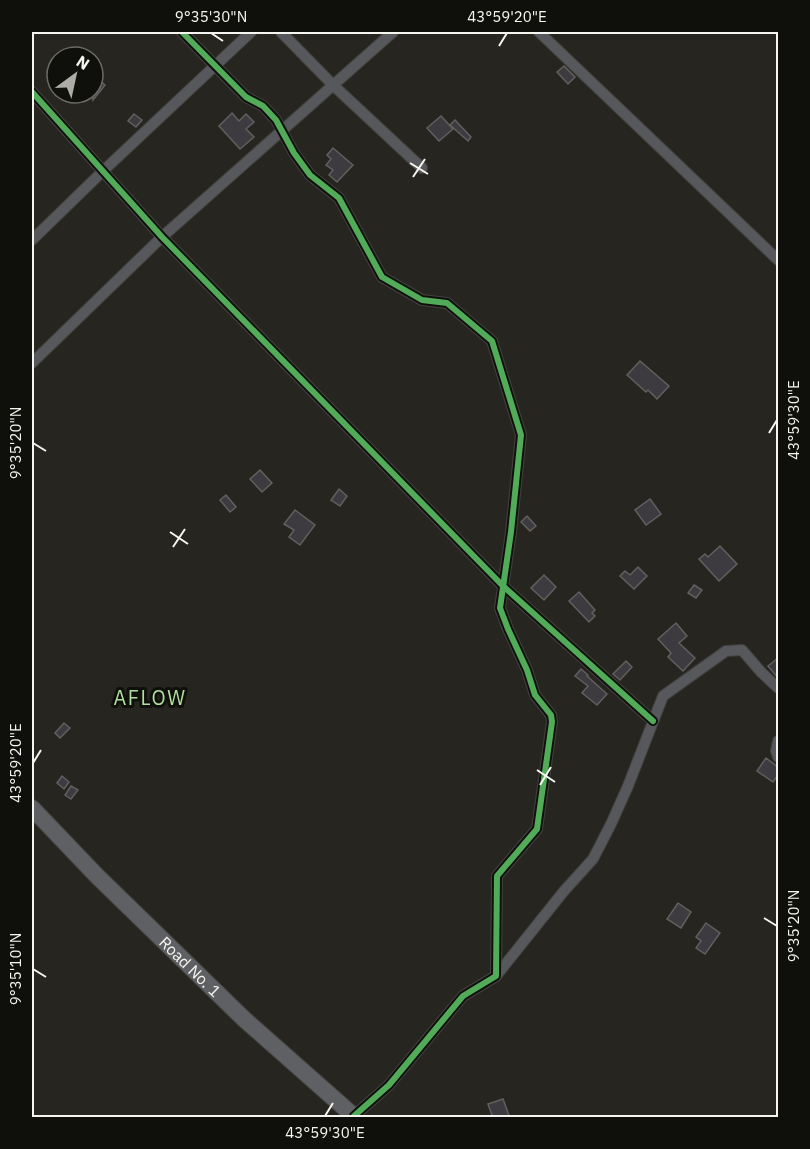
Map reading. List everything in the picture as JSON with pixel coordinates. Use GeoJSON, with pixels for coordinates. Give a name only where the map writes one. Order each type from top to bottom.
{"type":"FeatureCollection","features":[{"type":"Feature","properties":{"kind":"highway","name":"Road No. 1"},"geometry":{"type":"LineString","coordinates":[[32,808],[97,876],[244,1019],[355,1117]]}},
{"type":"Feature","properties":{"kind":"street"},"geometry":{"type":"LineString","coordinates":[[182,32],[246,97],[263,106],[276,120],[294,153],[310,175],[339,198],[382,277],[422,300],[447,303],[492,341],[521,435],[500,608],[527,670],[535,695],[551,715],[552,722],[537,829],[497,876],[496,976]]}},
{"type":"Feature","properties":{"kind":"street"},"geometry":{"type":"LineString","coordinates":[[32,240],[251,32]]}},
{"type":"Feature","properties":{"kind":"street"},"geometry":{"type":"LineString","coordinates":[[281,32],[333,85],[422,168]]}},
{"type":"Feature","properties":{"kind":"street"},"geometry":{"type":"LineString","coordinates":[[32,363],[162,237],[393,32]]}},
{"type":"Feature","properties":{"kind":"street"},"geometry":{"type":"LineString","coordinates":[[539,32],[778,260]]}},
{"type":"Feature","properties":{"kind":"street"},"geometry":{"type":"LineString","coordinates":[[34,99],[162,237],[503,586],[653,722]]}},
{"type":"Feature","properties":{"kind":"street"},"geometry":{"type":"LineString","coordinates":[[355,1117],[389,1084],[463,996],[496,976],[592,859],[628,786],[663,696],[726,651],[742,650],[778,688]]}},
{"type":"Feature","properties":{"kind":"street"},"geometry":{"type":"LineString","coordinates":[[778,741],[776,751],[778,757]]}},
{"type":"Feature","properties":{"kind":"building"},"geometry":{"type":"Polygon","coordinates":[[[564,66],[575,77],[568,84],[557,72],[564,66]]]}},
{"type":"Feature","properties":{"kind":"building"},"geometry":{"type":"Polygon","coordinates":[[[232,113],[239,121],[246,114],[254,122],[246,129],[254,137],[240,149],[219,126],[232,113]]]}},
{"type":"Feature","properties":{"kind":"building"},"geometry":{"type":"Polygon","coordinates":[[[134,114],[142,120],[136,127],[128,121],[134,114]]]}},
{"type":"Feature","properties":{"kind":"building"},"geometry":{"type":"Polygon","coordinates":[[[441,116],[453,129],[439,141],[427,128],[441,116]]]}},
{"type":"Feature","properties":{"kind":"building"},"geometry":{"type":"Polygon","coordinates":[[[455,120],[471,137],[468,141],[450,125],[455,120]]]}},
{"type":"Feature","properties":{"kind":"building"},"geometry":{"type":"Polygon","coordinates":[[[333,148],[353,165],[337,182],[329,175],[333,170],[326,165],[331,159],[327,155],[333,148]]]}},
{"type":"Feature","properties":{"kind":"building"},"geometry":{"type":"Polygon","coordinates":[[[640,361],[669,386],[657,399],[627,375],[640,361]]]}},
{"type":"Feature","properties":{"kind":"building"},"geometry":{"type":"Polygon","coordinates":[[[260,470],[272,483],[262,492],[250,479],[260,470]]]}},
{"type":"Feature","properties":{"kind":"building"},"geometry":{"type":"Polygon","coordinates":[[[339,489],[347,496],[340,506],[331,500],[339,489]]]}},
{"type":"Feature","properties":{"kind":"building"},"geometry":{"type":"Polygon","coordinates":[[[226,495],[236,507],[230,512],[220,500],[226,495]]]}},
{"type":"Feature","properties":{"kind":"building"},"geometry":{"type":"Polygon","coordinates":[[[650,499],[661,514],[646,525],[635,510],[650,499]]]}},
{"type":"Feature","properties":{"kind":"building"},"geometry":{"type":"Polygon","coordinates":[[[295,510],[315,525],[300,545],[289,537],[294,530],[284,524],[295,510]]]}},
{"type":"Feature","properties":{"kind":"building"},"geometry":{"type":"Polygon","coordinates":[[[527,516],[536,526],[530,531],[521,522],[527,516]]]}},
{"type":"Feature","properties":{"kind":"building"},"geometry":{"type":"Polygon","coordinates":[[[720,546],[737,564],[719,581],[699,559],[705,554],[708,557],[720,546]]]}},
{"type":"Feature","properties":{"kind":"building"},"geometry":{"type":"Polygon","coordinates":[[[638,567],[647,576],[634,589],[620,576],[625,571],[630,575],[638,567]]]}},
{"type":"Feature","properties":{"kind":"building"},"geometry":{"type":"Polygon","coordinates":[[[544,575],[556,587],[544,600],[531,588],[544,575]]]}},
{"type":"Feature","properties":{"kind":"building"},"geometry":{"type":"Polygon","coordinates":[[[694,585],[702,590],[696,598],[688,593],[694,585]]]}},
{"type":"Feature","properties":{"kind":"building"},"geometry":{"type":"Polygon","coordinates":[[[579,592],[595,610],[592,613],[595,616],[589,622],[569,601],[579,592]]]}},
{"type":"Feature","properties":{"kind":"building"},"geometry":{"type":"Polygon","coordinates":[[[676,623],[687,636],[679,643],[695,658],[683,671],[668,657],[671,653],[658,639],[676,623]]]}},
{"type":"Feature","properties":{"kind":"building"},"geometry":{"type":"Polygon","coordinates":[[[778,658],[778,678],[768,666],[778,658]]]}},
{"type":"Feature","properties":{"kind":"building"},"geometry":{"type":"Polygon","coordinates":[[[626,661],[632,667],[620,680],[613,674],[626,661]]]}},
{"type":"Feature","properties":{"kind":"building"},"geometry":{"type":"Polygon","coordinates":[[[581,669],[607,694],[597,705],[582,693],[588,686],[575,676],[581,669]]]}},
{"type":"Feature","properties":{"kind":"building"},"geometry":{"type":"Polygon","coordinates":[[[64,723],[70,728],[60,738],[55,733],[64,723]]]}},
{"type":"Feature","properties":{"kind":"building"},"geometry":{"type":"Polygon","coordinates":[[[766,758],[778,767],[778,775],[773,782],[757,771],[766,758]]]}},
{"type":"Feature","properties":{"kind":"building"},"geometry":{"type":"Polygon","coordinates":[[[62,776],[69,782],[64,789],[57,783],[62,776]]]}},
{"type":"Feature","properties":{"kind":"building"},"geometry":{"type":"Polygon","coordinates":[[[71,786],[78,790],[71,799],[65,795],[71,786]]]}},
{"type":"Feature","properties":{"kind":"building"},"geometry":{"type":"Polygon","coordinates":[[[678,903],[691,912],[681,928],[667,919],[678,903]]]}},
{"type":"Feature","properties":{"kind":"building"},"geometry":{"type":"Polygon","coordinates":[[[706,923],[720,933],[705,954],[696,948],[701,941],[696,937],[706,923]]]}},
{"type":"Feature","properties":{"kind":"building"},"geometry":{"type":"Polygon","coordinates":[[[503,1099],[510,1118],[493,1118],[488,1104],[503,1099]]]}},
{"type":"Feature","properties":{"kind":"cycle path"},"geometry":{"type":"LineString","coordinates":[[182,32],[246,97],[263,106],[276,120],[294,153],[310,175],[339,198],[382,277],[422,300],[447,303],[492,341],[521,435],[500,608],[527,670],[535,695],[551,715],[552,722],[537,829],[497,876],[496,976],[463,996],[389,1085],[354,1116]]}},
{"type":"Feature","properties":{"kind":"cycle path"},"geometry":{"type":"LineString","coordinates":[[32,92],[162,237],[503,586],[653,721]]}},
{"type":"Feature","properties":{"kind":"district","name":"AFLOW"},"geometry":{"type":"Point","coordinates":[150,698]}}]}
